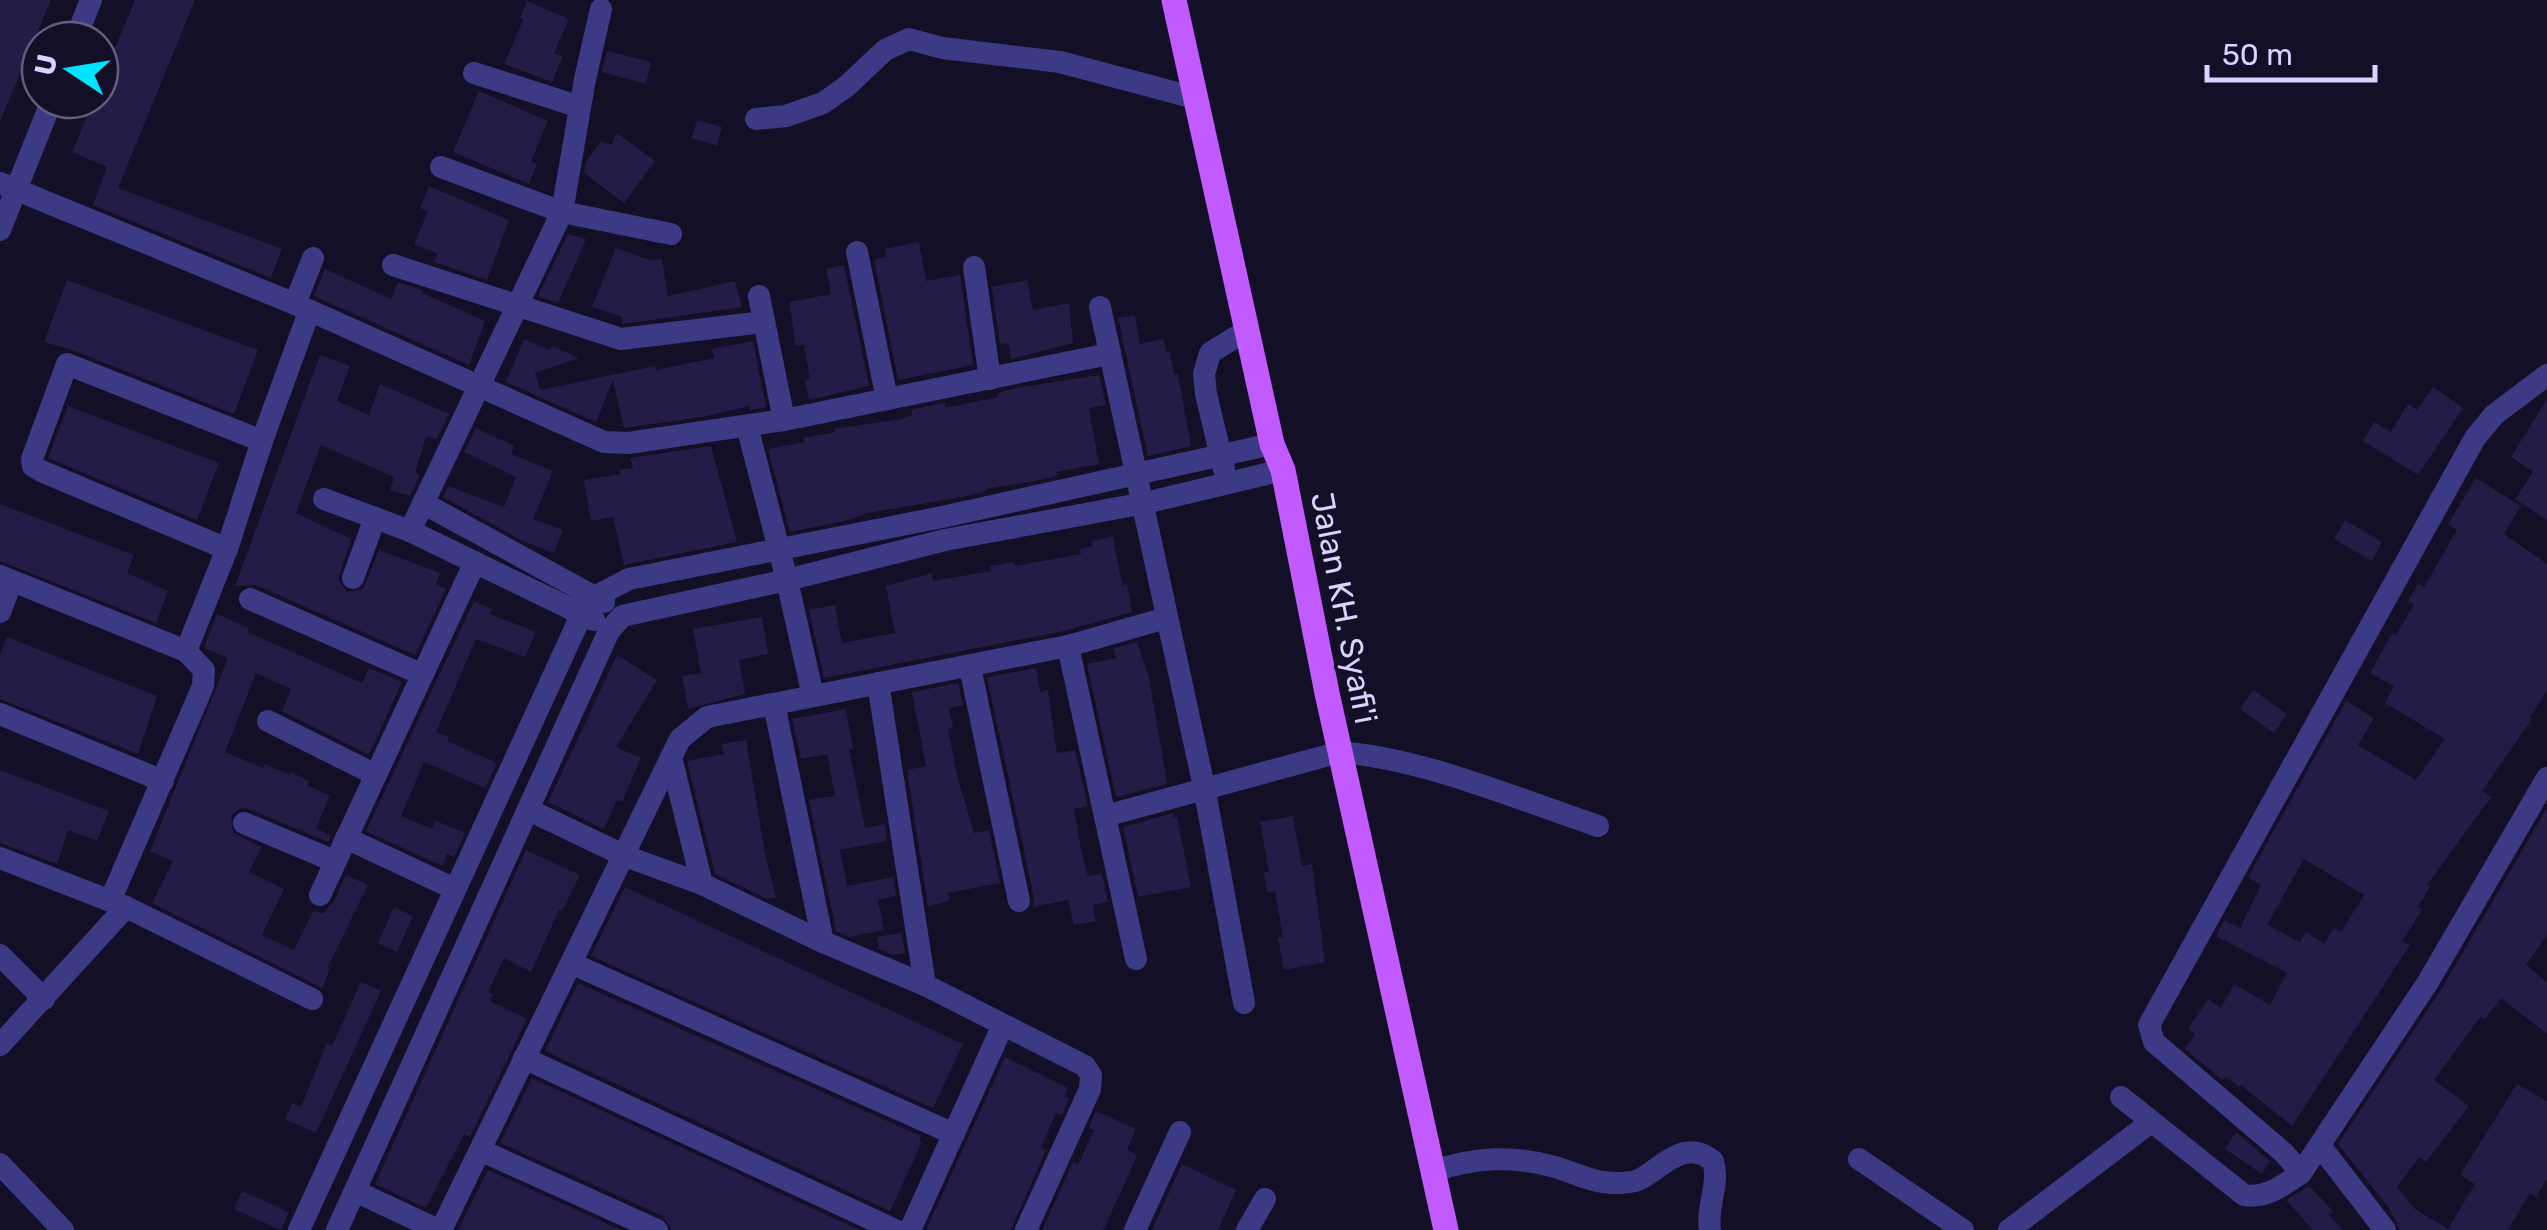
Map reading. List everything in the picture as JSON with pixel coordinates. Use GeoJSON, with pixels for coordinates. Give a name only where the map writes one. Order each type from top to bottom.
{"type":"FeatureCollection","features":[{"type":"Feature","properties":{"kind":"main road","name":"Jalan KH. Syafi'i"},"geometry":{"type":"LineString","coordinates":[[1174,0],[1272,444],[1283,470],[1340,752],[1446,1230]]}},
{"type":"Feature","properties":{"kind":"street"},"geometry":{"type":"LineString","coordinates":[[410,532],[562,212],[601,9]]}},
{"type":"Feature","properties":{"kind":"street"},"geometry":{"type":"LineString","coordinates":[[756,119],[786,116],[823,102],[847,86],[884,50],[909,40],[954,50],[1060,62],[1196,98]]}},
{"type":"Feature","properties":{"kind":"street"},"geometry":{"type":"LineString","coordinates":[[474,73],[580,108]]}},
{"type":"Feature","properties":{"kind":"street"},"geometry":{"type":"LineString","coordinates":[[0,230],[9,186],[42,120]]}},
{"type":"Feature","properties":{"kind":"street"},"geometry":{"type":"LineString","coordinates":[[440,167],[562,212],[672,234]]}},
{"type":"Feature","properties":{"kind":"street"},"geometry":{"type":"LineString","coordinates":[[9,186],[302,308],[604,442],[628,443],[784,420],[1109,354]]}},
{"type":"Feature","properties":{"kind":"street"},"geometry":{"type":"LineString","coordinates":[[857,252],[888,399]]}},
{"type":"Feature","properties":{"kind":"street"},"geometry":{"type":"LineString","coordinates":[[186,650],[227,549],[262,442],[314,258]]}},
{"type":"Feature","properties":{"kind":"street"},"geometry":{"type":"LineString","coordinates":[[393,265],[621,340],[764,322]]}},
{"type":"Feature","properties":{"kind":"street"},"geometry":{"type":"LineString","coordinates":[[974,267],[990,379]]}},
{"type":"Feature","properties":{"kind":"street"},"geometry":{"type":"LineString","coordinates":[[759,296],[784,420]]}},
{"type":"Feature","properties":{"kind":"street"},"geometry":{"type":"LineString","coordinates":[[1100,308],[1204,786],[1244,1003]]}},
{"type":"Feature","properties":{"kind":"street"},"geometry":{"type":"LineString","coordinates":[[1229,482],[1219,456],[1206,394],[1206,363],[1210,353],[1247,330]]}},
{"type":"Feature","properties":{"kind":"street"},"geometry":{"type":"LineString","coordinates":[[227,549],[41,471],[32,459],[67,364],[262,442]]}},
{"type":"Feature","properties":{"kind":"street"},"geometry":{"type":"LineString","coordinates":[[2301,1173],[2284,1153],[2154,1042],[2150,1025],[2457,468],[2494,415],[2547,375]]}},
{"type":"Feature","properties":{"kind":"street"},"geometry":{"type":"LineString","coordinates":[[747,426],[788,580],[813,696]]}},
{"type":"Feature","properties":{"kind":"street"},"geometry":{"type":"LineString","coordinates":[[616,624],[788,580],[944,528],[1134,474],[1272,444]]}},
{"type":"Feature","properties":{"kind":"street"},"geometry":{"type":"LineString","coordinates":[[299,1230],[590,604],[629,579],[778,550],[1145,503],[1283,470]]}},
{"type":"Feature","properties":{"kind":"street"},"geometry":{"type":"LineString","coordinates":[[324,499],[474,562],[590,604]]}},
{"type":"Feature","properties":{"kind":"street"},"geometry":{"type":"LineString","coordinates":[[423,503],[590,604],[616,624]]}},
{"type":"Feature","properties":{"kind":"street"},"geometry":{"type":"LineString","coordinates":[[353,578],[375,518]]}},
{"type":"Feature","properties":{"kind":"street"},"geometry":{"type":"LineString","coordinates":[[320,895],[474,562]]}},
{"type":"Feature","properties":{"kind":"street"},"geometry":{"type":"LineString","coordinates":[[0,612],[6,578],[186,650],[202,664],[204,686],[118,904],[44,999],[0,1045]]}},
{"type":"Feature","properties":{"kind":"street"},"geometry":{"type":"LineString","coordinates":[[250,599],[421,674]]}},
{"type":"Feature","properties":{"kind":"street"},"geometry":{"type":"LineString","coordinates":[[355,1191],[440,1230],[687,731],[707,717],[1068,646],[1166,618]]}},
{"type":"Feature","properties":{"kind":"street"},"geometry":{"type":"LineString","coordinates":[[337,1230],[616,624]]}},
{"type":"Feature","properties":{"kind":"street"},"geometry":{"type":"LineString","coordinates":[[1068,646],[1136,959]]}},
{"type":"Feature","properties":{"kind":"street"},"geometry":{"type":"LineString","coordinates":[[970,667],[1020,901]]}},
{"type":"Feature","properties":{"kind":"street"},"geometry":{"type":"LineString","coordinates":[[878,683],[925,985]]}},
{"type":"Feature","properties":{"kind":"street"},"geometry":{"type":"LineString","coordinates":[[774,704],[823,942]]}},
{"type":"Feature","properties":{"kind":"street"},"geometry":{"type":"LineString","coordinates":[[0,714],[164,781]]}},
{"type":"Feature","properties":{"kind":"street"},"geometry":{"type":"LineString","coordinates":[[268,721],[376,774]]}},
{"type":"Feature","properties":{"kind":"street"},"geometry":{"type":"LineString","coordinates":[[1104,816],[1340,752],[1366,754],[1426,769],[1598,826]]}},
{"type":"Feature","properties":{"kind":"street"},"geometry":{"type":"LineString","coordinates":[[672,757],[702,884]]}},
{"type":"Feature","properties":{"kind":"street"},"geometry":{"type":"LineString","coordinates":[[2121,1098],[2244,1195],[2263,1196],[2301,1173],[2428,982],[2547,778]]}},
{"type":"Feature","properties":{"kind":"street"},"geometry":{"type":"LineString","coordinates":[[529,810],[625,856],[702,884],[925,985],[1084,1066],[1091,1075],[1090,1089],[1026,1230]]}},
{"type":"Feature","properties":{"kind":"street"},"geometry":{"type":"LineString","coordinates":[[244,823],[334,861]]}},
{"type":"Feature","properties":{"kind":"street"},"geometry":{"type":"LineString","coordinates":[[346,838],[456,889]]}},
{"type":"Feature","properties":{"kind":"street"},"geometry":{"type":"LineString","coordinates":[[0,858],[118,904],[312,998]]}},
{"type":"Feature","properties":{"kind":"street"},"geometry":{"type":"LineString","coordinates":[[470,860],[500,874]]}},
{"type":"Feature","properties":{"kind":"street"},"geometry":{"type":"LineString","coordinates":[[0,955],[44,999]]}},
{"type":"Feature","properties":{"kind":"street"},"geometry":{"type":"LineString","coordinates":[[573,964],[954,1134]]}},
{"type":"Feature","properties":{"kind":"street"},"geometry":{"type":"LineString","coordinates":[[910,1230],[1003,1026]]}},
{"type":"Feature","properties":{"kind":"street"},"geometry":{"type":"LineString","coordinates":[[524,1058],[894,1230]]}},
{"type":"Feature","properties":{"kind":"street"},"geometry":{"type":"LineString","coordinates":[[2008,1230],[2152,1122]]}},
{"type":"Feature","properties":{"kind":"street"},"geometry":{"type":"LineString","coordinates":[[1135,1230],[1180,1132]]}},
{"type":"Feature","properties":{"kind":"street"},"geometry":{"type":"LineString","coordinates":[[2320,1147],[2385,1230]]}},
{"type":"Feature","properties":{"kind":"street"},"geometry":{"type":"LineString","coordinates":[[482,1151],[646,1228]]}},
{"type":"Feature","properties":{"kind":"street"},"geometry":{"type":"LineString","coordinates":[[1434,1171],[1468,1160],[1499,1158],[1538,1163],[1600,1182],[1628,1182],[1640,1180],[1665,1160],[1702,1154],[1713,1161],[1716,1173],[1708,1219],[1710,1230]]}},
{"type":"Feature","properties":{"kind":"street"},"geometry":{"type":"LineString","coordinates":[[1859,1159],[1963,1230]]}},
{"type":"Feature","properties":{"kind":"street"},"geometry":{"type":"LineString","coordinates":[[0,1164],[63,1230]]}},
{"type":"Feature","properties":{"kind":"street"},"geometry":{"type":"LineString","coordinates":[[1247,1230],[1265,1199]]}},
{"type":"Feature","properties":{"kind":"building"},"geometry":{"type":"Polygon","coordinates":[[[0,0],[51,0],[43,20],[20,20],[20,74],[0,121],[0,0]]]}},
{"type":"Feature","properties":{"kind":"building"},"geometry":{"type":"Polygon","coordinates":[[[135,0],[195,0],[118,188],[282,249],[271,278],[93,205],[107,167],[72,152],[86,120],[120,120],[120,36],[135,0]]]}},
{"type":"Feature","properties":{"kind":"building"},"geometry":{"type":"Polygon","coordinates":[[[527,1],[569,19],[554,53],[563,56],[552,82],[504,64],[527,1]]]}},
{"type":"Feature","properties":{"kind":"building"},"geometry":{"type":"Polygon","coordinates":[[[607,51],[651,62],[646,84],[602,72],[607,51]]]}},
{"type":"Feature","properties":{"kind":"building"},"geometry":{"type":"Polygon","coordinates":[[[479,91],[548,121],[531,161],[537,164],[529,184],[453,152],[479,91]]]}},
{"type":"Feature","properties":{"kind":"building"},"geometry":{"type":"Polygon","coordinates":[[[697,120],[722,127],[717,146],[692,138],[697,120]]]}},
{"type":"Feature","properties":{"kind":"building"},"geometry":{"type":"Polygon","coordinates":[[[617,133],[655,161],[624,203],[584,173],[586,162],[601,141],[611,145],[617,133]]]}},
{"type":"Feature","properties":{"kind":"building"},"geometry":{"type":"Polygon","coordinates":[[[429,186],[509,220],[487,280],[434,262],[438,254],[414,244],[428,211],[420,208],[429,186]]]}},
{"type":"Feature","properties":{"kind":"building"},"geometry":{"type":"Polygon","coordinates":[[[568,234],[586,239],[558,303],[538,296],[568,234]]]}},
{"type":"Feature","properties":{"kind":"building"},"geometry":{"type":"Polygon","coordinates":[[[919,242],[926,281],[960,275],[973,365],[898,380],[874,259],[886,257],[884,249],[919,242]]]}},
{"type":"Feature","properties":{"kind":"building"},"geometry":{"type":"Polygon","coordinates":[[[616,248],[650,260],[662,259],[668,296],[735,281],[742,307],[623,324],[622,317],[592,307],[616,248]]]}},
{"type":"Feature","properties":{"kind":"building"},"geometry":{"type":"Polygon","coordinates":[[[844,265],[869,386],[809,400],[804,345],[796,346],[789,302],[831,294],[826,269],[844,265]]]}},
{"type":"Feature","properties":{"kind":"building"},"geometry":{"type":"Polygon","coordinates":[[[325,269],[391,299],[398,282],[485,321],[469,365],[314,296],[325,269]]]}},
{"type":"Feature","properties":{"kind":"building"},"geometry":{"type":"Polygon","coordinates":[[[67,280],[258,350],[234,414],[44,342],[67,280]]]}},
{"type":"Feature","properties":{"kind":"building"},"geometry":{"type":"Polygon","coordinates":[[[1027,280],[1033,310],[1069,303],[1073,343],[1011,359],[1008,343],[1000,344],[992,287],[1027,280]]]}},
{"type":"Feature","properties":{"kind":"building"},"geometry":{"type":"Polygon","coordinates":[[[1135,315],[1140,344],[1163,339],[1166,352],[1170,351],[1191,446],[1148,456],[1118,318],[1135,315]]]}},
{"type":"Feature","properties":{"kind":"building"},"geometry":{"type":"Polygon","coordinates":[[[524,339],[579,358],[535,373],[540,390],[714,358],[712,349],[753,341],[766,407],[750,410],[749,406],[624,428],[613,380],[596,422],[506,382],[524,339]]]}},
{"type":"Feature","properties":{"kind":"building"},"geometry":{"type":"Polygon","coordinates":[[[320,355],[350,366],[337,401],[369,415],[380,384],[449,414],[437,439],[426,437],[415,473],[420,475],[410,496],[390,490],[394,477],[321,445],[296,513],[351,539],[338,580],[347,592],[363,589],[379,550],[440,573],[436,584],[446,589],[415,655],[256,585],[235,586],[320,355]]]}},
{"type":"Feature","properties":{"kind":"building"},"geometry":{"type":"Polygon","coordinates":[[[1099,375],[1106,405],[1089,408],[1099,464],[1056,472],[1057,476],[1036,481],[790,532],[768,449],[804,442],[803,438],[835,432],[834,429],[901,419],[912,415],[912,409],[945,403],[945,407],[955,406],[998,397],[998,393],[1016,388],[1099,375]]]}},
{"type":"Feature","properties":{"kind":"building"},"geometry":{"type":"Polygon","coordinates":[[[2433,387],[2463,408],[2418,475],[2363,441],[2374,422],[2391,432],[2408,404],[2417,410],[2433,387]]]}},
{"type":"Feature","properties":{"kind":"building"},"geometry":{"type":"Polygon","coordinates":[[[2547,399],[2547,520],[2515,499],[2533,472],[2511,457],[2547,399]]]}},
{"type":"Feature","properties":{"kind":"building"},"geometry":{"type":"Polygon","coordinates":[[[68,406],[219,463],[197,520],[48,458],[68,406]]]}},
{"type":"Feature","properties":{"kind":"building"},"geometry":{"type":"Polygon","coordinates":[[[476,428],[514,446],[511,454],[553,471],[533,519],[563,530],[554,553],[523,541],[443,497],[448,486],[504,507],[516,477],[464,452],[476,428]]]}},
{"type":"Feature","properties":{"kind":"building"},"geometry":{"type":"Polygon","coordinates":[[[711,446],[737,542],[624,565],[613,517],[591,521],[584,480],[621,474],[620,470],[633,468],[630,458],[711,446]]]}},
{"type":"Feature","properties":{"kind":"building"},"geometry":{"type":"Polygon","coordinates":[[[2476,478],[2521,506],[2504,534],[2547,564],[2547,690],[2532,719],[2482,791],[2491,797],[2427,885],[2430,887],[2418,907],[2422,910],[2402,941],[2410,945],[2292,1126],[2241,1085],[2226,1077],[2222,1080],[2185,1049],[2195,1034],[2188,1029],[2208,999],[2221,1008],[2234,984],[2270,1005],[2287,973],[2216,936],[2224,920],[2240,928],[2261,885],[2248,877],[2346,701],[2374,718],[2358,745],[2416,780],[2445,739],[2385,703],[2394,686],[2370,673],[2414,604],[2408,601],[2418,584],[2424,587],[2457,530],[2448,524],[2476,478]],[[2304,859],[2267,925],[2300,942],[2306,932],[2324,944],[2334,928],[2341,932],[2364,895],[2304,859]]]}},
{"type":"Feature","properties":{"kind":"building"},"geometry":{"type":"Polygon","coordinates":[[[0,504],[134,555],[127,573],[168,591],[156,623],[0,561],[0,504]]]}},
{"type":"Feature","properties":{"kind":"building"},"geometry":{"type":"Polygon","coordinates":[[[2345,520],[2382,542],[2372,561],[2334,539],[2345,520]]]}},
{"type":"Feature","properties":{"kind":"building"},"geometry":{"type":"Polygon","coordinates":[[[1113,536],[1122,585],[1127,584],[1132,612],[1064,631],[824,678],[809,610],[835,605],[842,643],[895,633],[886,586],[932,573],[933,581],[991,571],[990,566],[1014,562],[1015,566],[1081,554],[1080,549],[1092,546],[1092,541],[1113,536]]]}},
{"type":"Feature","properties":{"kind":"building"},"geometry":{"type":"Polygon","coordinates":[[[474,601],[492,609],[490,614],[536,632],[525,657],[476,639],[436,732],[449,737],[447,741],[497,763],[485,788],[424,762],[401,816],[432,829],[436,821],[465,833],[454,857],[447,854],[442,866],[366,831],[474,601]]]}},
{"type":"Feature","properties":{"kind":"building"},"geometry":{"type":"Polygon","coordinates":[[[217,614],[362,683],[369,668],[402,682],[369,755],[282,711],[291,689],[256,673],[225,752],[263,768],[265,764],[290,775],[291,772],[330,796],[316,828],[331,836],[328,842],[249,809],[241,808],[231,816],[233,833],[262,847],[249,872],[284,889],[262,935],[294,950],[314,910],[323,914],[346,875],[368,885],[327,968],[330,969],[322,988],[152,903],[173,861],[150,851],[228,658],[204,648],[217,614]]]}},
{"type":"Feature","properties":{"kind":"building"},"geometry":{"type":"Polygon","coordinates":[[[762,617],[768,654],[739,660],[745,694],[688,709],[682,676],[701,673],[693,629],[762,617]]]}},
{"type":"Feature","properties":{"kind":"building"},"geometry":{"type":"Polygon","coordinates":[[[7,637],[157,696],[138,754],[0,699],[0,654],[7,637]]]}},
{"type":"Feature","properties":{"kind":"building"},"geometry":{"type":"Polygon","coordinates":[[[1137,642],[1149,677],[1167,784],[1116,797],[1087,664],[1116,658],[1114,648],[1137,642]]]}},
{"type":"Feature","properties":{"kind":"building"},"geometry":{"type":"Polygon","coordinates":[[[617,655],[657,680],[616,747],[641,758],[622,802],[617,800],[604,829],[548,802],[617,655]]]}},
{"type":"Feature","properties":{"kind":"building"},"geometry":{"type":"Polygon","coordinates":[[[1036,668],[1040,692],[1048,690],[1057,753],[1075,750],[1088,806],[1074,809],[1081,850],[1088,876],[1102,874],[1108,902],[1093,905],[1096,921],[1074,925],[1068,900],[1033,907],[987,677],[1036,668]]]}},
{"type":"Feature","properties":{"kind":"building"},"geometry":{"type":"Polygon","coordinates":[[[958,683],[963,705],[949,708],[953,728],[948,729],[957,775],[974,833],[989,830],[1000,883],[948,893],[950,901],[928,906],[907,770],[926,766],[912,692],[958,683]]]}},
{"type":"Feature","properties":{"kind":"building"},"geometry":{"type":"Polygon","coordinates":[[[2253,690],[2287,714],[2274,733],[2240,709],[2253,690]]]}},
{"type":"Feature","properties":{"kind":"building"},"geometry":{"type":"Polygon","coordinates":[[[846,709],[853,749],[849,749],[865,828],[885,824],[887,841],[840,850],[847,886],[893,877],[896,896],[878,900],[884,930],[849,937],[836,931],[809,800],[835,796],[827,754],[801,759],[792,719],[846,709]]]}},
{"type":"Feature","properties":{"kind":"building"},"geometry":{"type":"Polygon","coordinates":[[[746,740],[776,897],[767,899],[715,874],[687,761],[724,754],[722,744],[746,740]]]}},
{"type":"Feature","properties":{"kind":"building"},"geometry":{"type":"Polygon","coordinates":[[[0,770],[109,811],[97,841],[68,830],[57,864],[0,843],[0,770]]]}},
{"type":"Feature","properties":{"kind":"building"},"geometry":{"type":"Polygon","coordinates":[[[2547,808],[2547,935],[2526,965],[2547,982],[2547,1034],[2501,998],[2485,1019],[2481,1016],[2434,1080],[2469,1106],[2426,1162],[2419,1157],[2397,1187],[2415,1209],[2448,1229],[2475,1184],[2460,1175],[2517,1084],[2547,1101],[2547,1179],[2536,1197],[2530,1193],[2508,1230],[2400,1230],[2389,1208],[2338,1144],[2441,990],[2547,808]]]}},
{"type":"Feature","properties":{"kind":"building"},"geometry":{"type":"Polygon","coordinates":[[[1173,813],[1191,887],[1138,897],[1123,827],[1173,813]]]}},
{"type":"Feature","properties":{"kind":"building"},"geometry":{"type":"Polygon","coordinates":[[[1293,816],[1302,866],[1312,864],[1325,962],[1284,970],[1275,891],[1267,892],[1264,872],[1269,872],[1260,822],[1293,816]]]}},
{"type":"Feature","properties":{"kind":"building"},"geometry":{"type":"Polygon","coordinates":[[[526,850],[580,875],[531,972],[504,958],[488,992],[493,994],[490,1001],[527,1019],[470,1137],[464,1134],[426,1208],[375,1184],[526,850]]]}},
{"type":"Feature","properties":{"kind":"building"},"geometry":{"type":"Polygon","coordinates":[[[625,887],[963,1044],[933,1108],[591,956],[625,887]]]}},
{"type":"Feature","properties":{"kind":"building"},"geometry":{"type":"Polygon","coordinates":[[[394,907],[413,916],[397,952],[378,943],[394,907]]]}},
{"type":"Feature","properties":{"kind":"building"},"geometry":{"type":"Polygon","coordinates":[[[902,933],[905,953],[893,955],[879,949],[877,937],[902,933]]]}},
{"type":"Feature","properties":{"kind":"building"},"geometry":{"type":"Polygon","coordinates":[[[361,982],[381,991],[316,1133],[285,1119],[292,1103],[301,1107],[327,1043],[332,1046],[361,982]]]}},
{"type":"Feature","properties":{"kind":"building"},"geometry":{"type":"Polygon","coordinates":[[[578,983],[921,1136],[922,1142],[890,1211],[545,1051],[578,983]]]}},
{"type":"Feature","properties":{"kind":"building"},"geometry":{"type":"Polygon","coordinates":[[[1005,1057],[1068,1088],[1064,1096],[1069,1098],[1062,1115],[1056,1113],[1041,1148],[1046,1150],[1011,1230],[926,1230],[1005,1057]]]}},
{"type":"Feature","properties":{"kind":"building"},"geometry":{"type":"Polygon","coordinates":[[[532,1078],[859,1230],[672,1230],[663,1216],[500,1143],[532,1078]]]}},
{"type":"Feature","properties":{"kind":"building"},"geometry":{"type":"Polygon","coordinates":[[[1096,1111],[1136,1129],[1127,1150],[1137,1155],[1122,1190],[1103,1230],[1042,1230],[1073,1162],[1078,1165],[1094,1130],[1089,1128],[1096,1111]]]}},
{"type":"Feature","properties":{"kind":"building"},"geometry":{"type":"Polygon","coordinates":[[[2236,1132],[2270,1161],[2262,1174],[2225,1149],[2236,1132]]]}},
{"type":"Feature","properties":{"kind":"building"},"geometry":{"type":"Polygon","coordinates":[[[1182,1164],[1236,1190],[1218,1230],[1152,1230],[1182,1164]]]}},
{"type":"Feature","properties":{"kind":"building"},"geometry":{"type":"Polygon","coordinates":[[[488,1170],[621,1230],[458,1230],[488,1170]]]}},
{"type":"Feature","properties":{"kind":"building"},"geometry":{"type":"Polygon","coordinates":[[[2309,1186],[2333,1211],[2329,1215],[2343,1230],[2313,1230],[2286,1200],[2309,1186]]]}},
{"type":"Feature","properties":{"kind":"building"},"geometry":{"type":"Polygon","coordinates":[[[242,1191],[289,1212],[281,1230],[234,1209],[242,1191]]]}}]}
